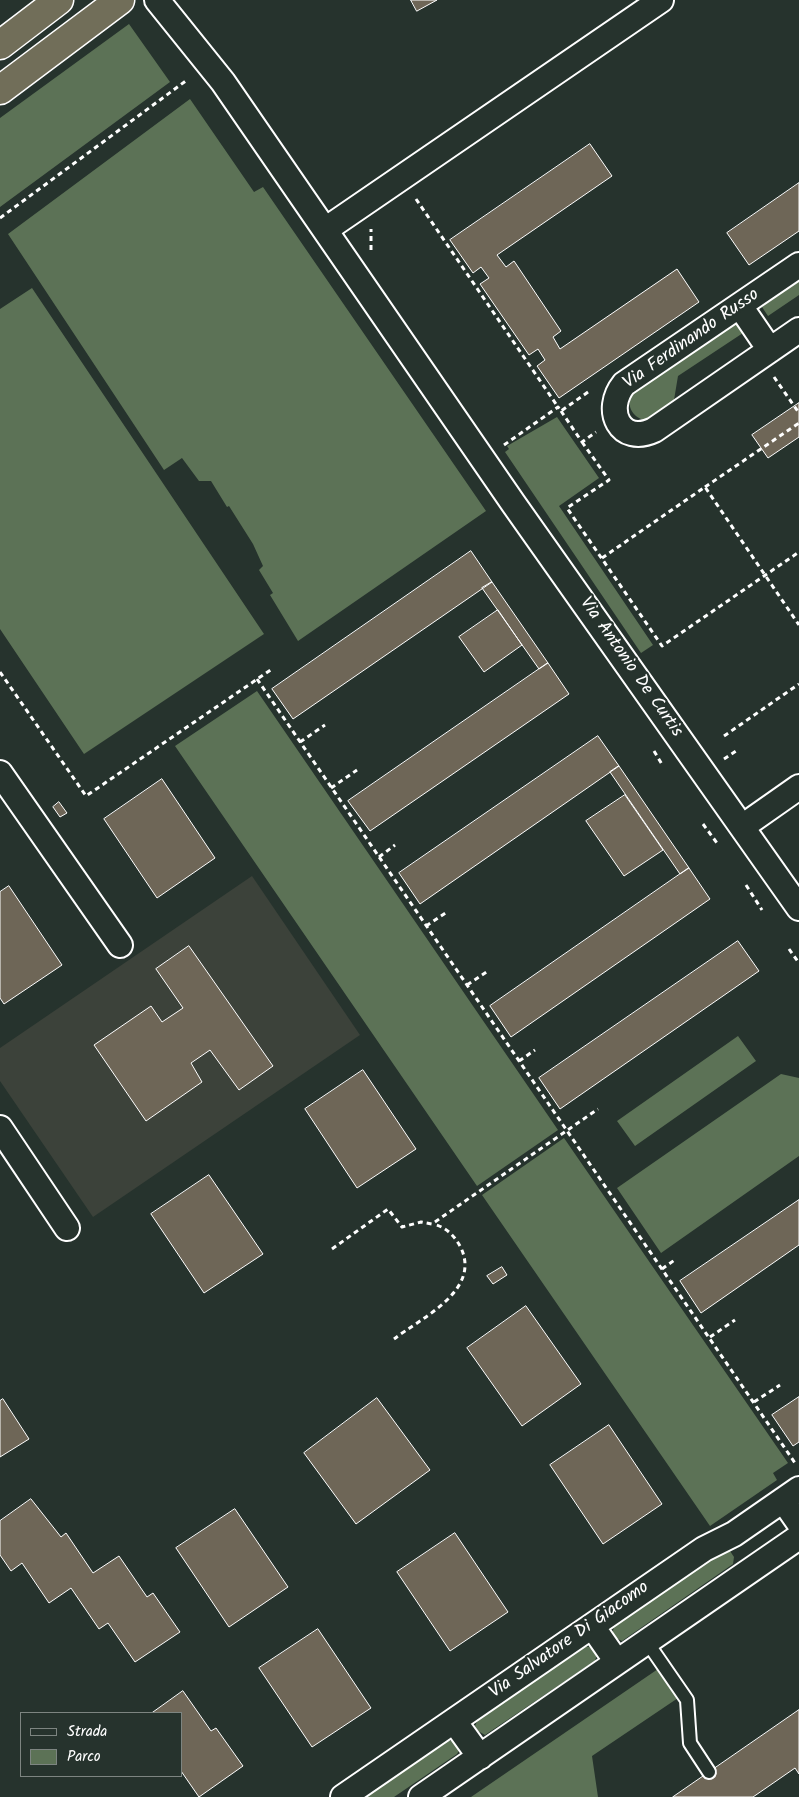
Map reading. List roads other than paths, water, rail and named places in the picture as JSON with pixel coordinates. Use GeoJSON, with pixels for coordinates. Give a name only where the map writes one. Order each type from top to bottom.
{"type":"FeatureCollection","features":[{"type":"Feature","properties":{"kind":"highway"},"geometry":{"type":"LineString","coordinates":[[0,90],[120,0]]}},
{"type":"Feature","properties":{"kind":"highway"},"geometry":{"type":"LineString","coordinates":[[0,45],[50,7]]}},
{"type":"Feature","properties":{"kind":"street","name":"Via Antonio De Curtis"},"geometry":{"type":"LineString","coordinates":[[157,0],[223,82],[462,428],[799,908]]}},
{"type":"Feature","properties":{"kind":"street"},"geometry":{"type":"LineString","coordinates":[[325,230],[661,0]]}},
{"type":"Feature","properties":{"kind":"street","name":"Via Ferdinando Russo"},"geometry":{"type":"LineString","coordinates":[[765,353],[646,434],[629,433],[616,418],[613,409],[615,400],[624,384],[799,265]]}},
{"type":"Feature","properties":{"kind":"street"},"geometry":{"type":"LineString","coordinates":[[740,306],[765,353],[799,330]]}},
{"type":"Feature","properties":{"kind":"street"},"geometry":{"type":"LineString","coordinates":[[0,773],[120,945]]}},
{"type":"Feature","properties":{"kind":"street"},"geometry":{"type":"LineString","coordinates":[[742,827],[799,788]]}},
{"type":"Feature","properties":{"kind":"street"},"geometry":{"type":"LineString","coordinates":[[0,1128],[67,1228]]}},
{"type":"Feature","properties":{"kind":"street"},"geometry":{"type":"LineString","coordinates":[[791,1494],[799,1523]]}},
{"type":"Feature","properties":{"kind":"street","name":"Via Salvatore Di Giacomo"},"geometry":{"type":"LineString","coordinates":[[343,1797],[704,1549],[734,1534],[791,1494]]}},
{"type":"Feature","properties":{"kind":"street"},"geometry":{"type":"LineString","coordinates":[[421,1797],[799,1537]]}},
{"type":"Feature","properties":{"kind":"street"},"geometry":{"type":"LineString","coordinates":[[592,1626],[617,1662]]}},
{"type":"Feature","properties":{"kind":"street"},"geometry":{"type":"LineString","coordinates":[[454,1721],[480,1757]]}},
{"type":"Feature","properties":{"kind":"lane"},"geometry":{"type":"LineString","coordinates":[[647,1642],[687,1700],[690,1743],[709,1772]]}}]}
